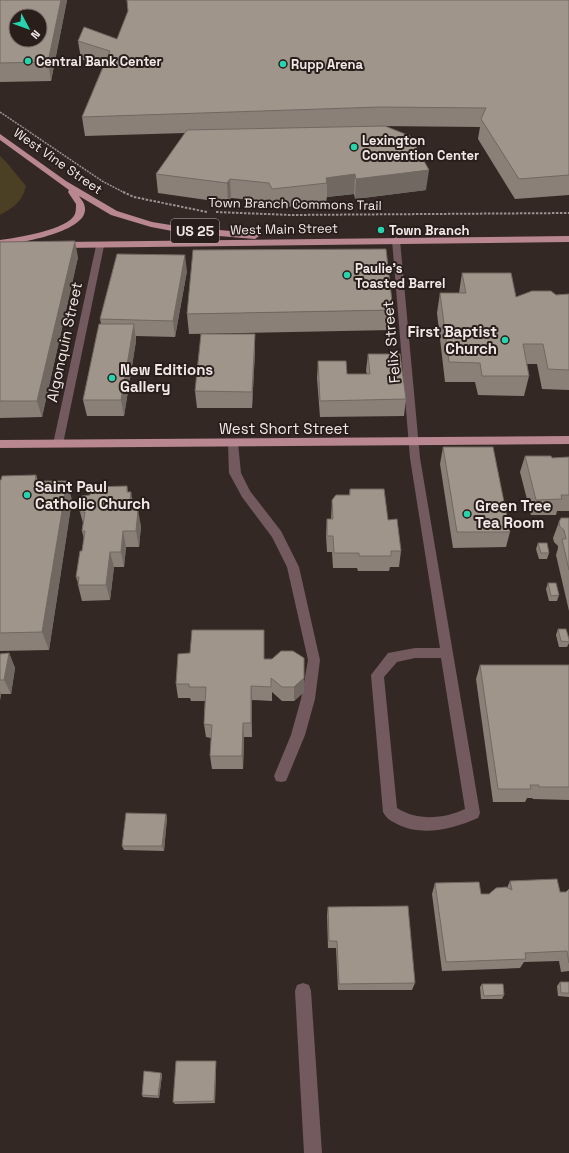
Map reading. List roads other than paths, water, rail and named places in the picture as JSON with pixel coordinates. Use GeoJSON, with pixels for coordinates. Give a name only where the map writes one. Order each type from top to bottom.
{"type":"FeatureCollection","features":[{"type":"Feature","properties":{"kind":"main road","name":"West Vine Street"},"geometry":{"type":"LineString","coordinates":[[0,136],[63,183],[114,213],[151,224],[222,234],[338,241]]}},
{"type":"Feature","properties":{"kind":"main road"},"geometry":{"type":"LineString","coordinates":[[0,244],[57,231],[71,223],[81,214],[82,208],[78,198],[63,183]]}},
{"type":"Feature","properties":{"kind":"main road","name":"West Main Street"},"geometry":{"type":"LineString","coordinates":[[54,245],[100,246],[396,240],[569,239]]}},
{"type":"Feature","properties":{"kind":"main road"},"geometry":{"type":"LineString","coordinates":[[0,244],[39,245]]}},
{"type":"Feature","properties":{"kind":"main road","name":"West Short Street"},"geometry":{"type":"LineString","coordinates":[[0,444],[569,440]]}},
{"type":"Feature","properties":{"kind":"street","name":"Felix Street"},"geometry":{"type":"LineString","coordinates":[[396,240],[415,442],[415,458],[447,653],[473,812],[461,819],[430,824],[405,821],[390,812],[377,674],[394,657],[415,653],[447,653]]}},
{"type":"Feature","properties":{"kind":"street","name":"Algonquin Street"},"geometry":{"type":"LineString","coordinates":[[58,444],[100,246]]}},
{"type":"Feature","properties":{"kind":"street"},"geometry":{"type":"LineString","coordinates":[[233,443],[235,473],[246,494],[278,534],[293,567],[314,660],[308,699],[298,735],[282,776]]}},
{"type":"Feature","properties":{"kind":"street"},"geometry":{"type":"LineString","coordinates":[[302,991],[313,1153]]}},
{"type":"Feature","properties":{"kind":"place","name":"Central Bank Center"},"geometry":{"type":"Point","coordinates":[28,61]}},
{"type":"Feature","properties":{"kind":"place","name":"Rupp Arena"},"geometry":{"type":"Point","coordinates":[283,64]}},
{"type":"Feature","properties":{"kind":"place","name":"Lexington Convention Center"},"geometry":{"type":"Point","coordinates":[354,147]}},
{"type":"Feature","properties":{"kind":"place","name":"Town Branch"},"geometry":{"type":"Point","coordinates":[381,230]}},
{"type":"Feature","properties":{"kind":"place","name":"Paulie's Toasted Barrel"},"geometry":{"type":"Point","coordinates":[347,275]}},
{"type":"Feature","properties":{"kind":"place","name":"First Baptist Church"},"geometry":{"type":"Point","coordinates":[505,340]}},
{"type":"Feature","properties":{"kind":"place","name":"New Editions Gallery"},"geometry":{"type":"Point","coordinates":[112,378]}},
{"type":"Feature","properties":{"kind":"place","name":"Saint Paul Catholic Church"},"geometry":{"type":"Point","coordinates":[27,495]}},
{"type":"Feature","properties":{"kind":"place","name":"Green Tree Tea Room"},"geometry":{"type":"Point","coordinates":[467,514]}}]}
